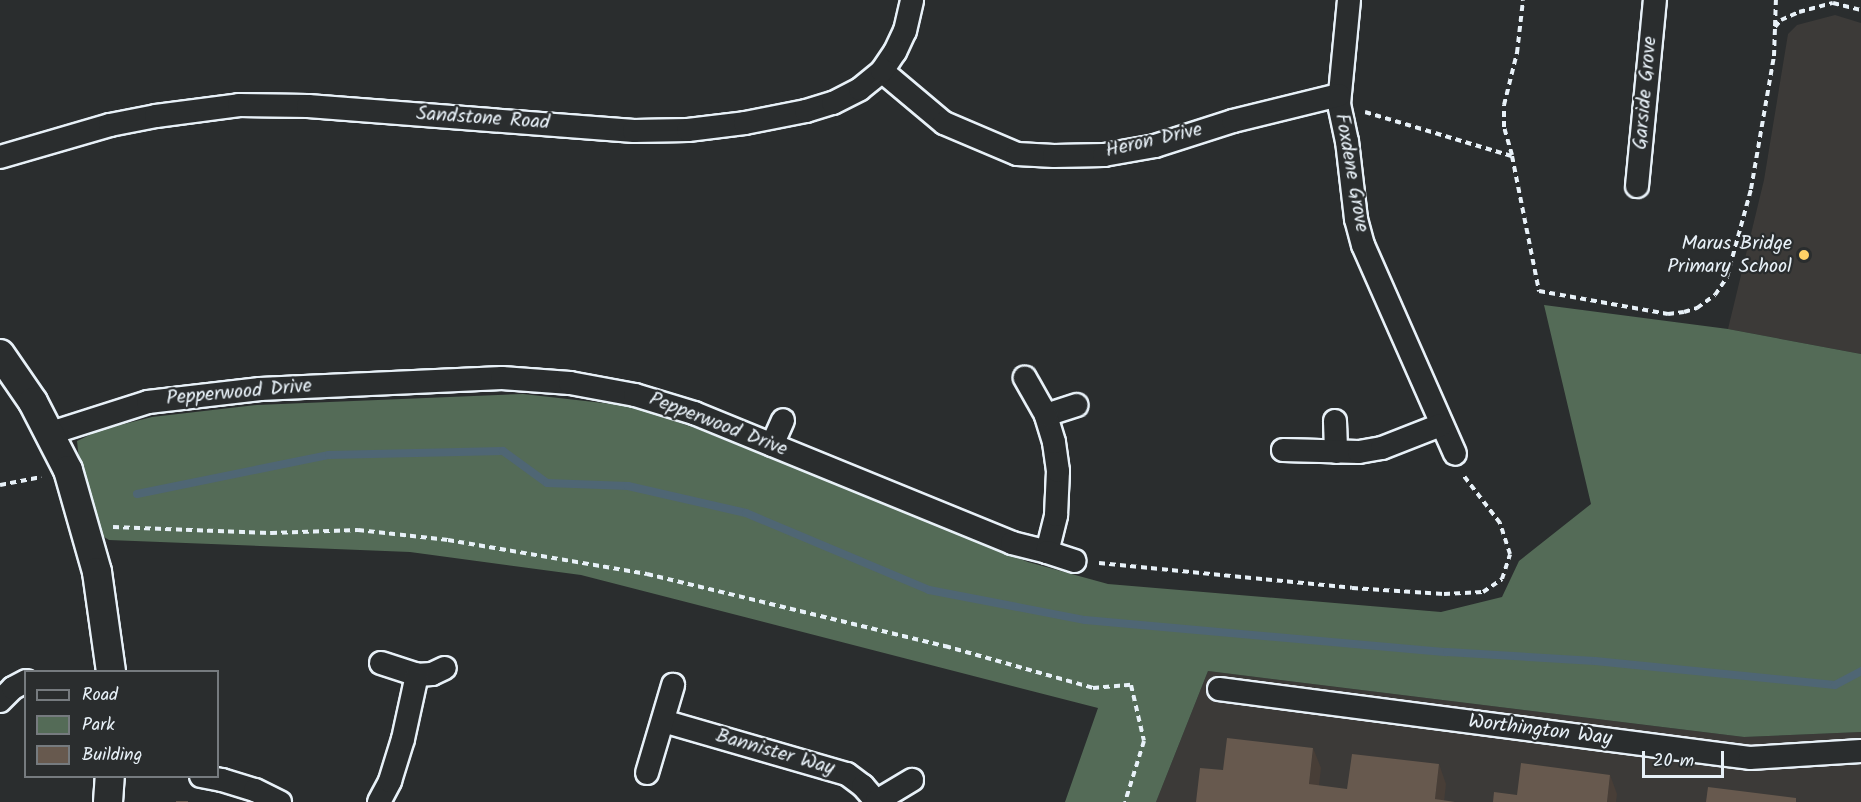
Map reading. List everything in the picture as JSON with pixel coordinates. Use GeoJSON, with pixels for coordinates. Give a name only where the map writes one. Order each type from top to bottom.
{"type":"FeatureCollection","features":[{"type":"Feature","properties":{"kind":"street","name":"Sandstone Road"},"geometry":{"type":"LineString","coordinates":[[0,157],[111,125],[156,116],[239,105],[308,106],[634,131],[688,130],[745,123],[833,103],[860,89],[882,71],[906,31],[912,0]]}},
{"type":"Feature","properties":{"kind":"street","name":"Foxdene Grove"},"geometry":{"type":"LineString","coordinates":[[1349,0],[1339,95],[1356,219],[1363,246],[1455,454]]}},
{"type":"Feature","properties":{"kind":"street","name":"Garside Grove"},"geometry":{"type":"LineString","coordinates":[[1637,186],[1655,0]]}},
{"type":"Feature","properties":{"kind":"street","name":"Heron Drive"},"geometry":{"type":"LineString","coordinates":[[882,71],[944,123],[1017,154],[1054,156],[1104,155],[1155,146],[1233,121],[1339,95]]}},
{"type":"Feature","properties":{"kind":"street"},"geometry":{"type":"LineString","coordinates":[[0,354],[51,433],[68,470],[86,526],[104,610],[111,670]]}},
{"type":"Feature","properties":{"kind":"street","name":"Pepperwood Drive"},"geometry":{"type":"LineString","coordinates":[[51,433],[148,402],[260,389],[502,378],[570,383],[635,395],[694,413],[1012,543],[1075,561]]}},
{"type":"Feature","properties":{"kind":"street"},"geometry":{"type":"LineString","coordinates":[[1025,378],[1046,415],[1054,442],[1059,497],[1047,552]]}},
{"type":"Feature","properties":{"kind":"street"},"geometry":{"type":"LineString","coordinates":[[1046,415],[1076,405]]}},
{"type":"Feature","properties":{"kind":"street"},"geometry":{"type":"LineString","coordinates":[[1283,450],[1359,452],[1382,448],[1436,415]]}},
{"type":"Feature","properties":{"kind":"street"},"geometry":{"type":"LineString","coordinates":[[772,445],[783,420]]}},
{"type":"Feature","properties":{"kind":"street"},"geometry":{"type":"LineString","coordinates":[[1335,421],[1336,452]]}},
{"type":"Feature","properties":{"kind":"street"},"geometry":{"type":"LineString","coordinates":[[381,663],[417,675],[432,674],[445,668]]}},
{"type":"Feature","properties":{"kind":"street"},"geometry":{"type":"LineString","coordinates":[[380,802],[403,740],[417,675]]}},
{"type":"Feature","properties":{"kind":"street"},"geometry":{"type":"LineString","coordinates":[[0,701],[13,688],[24,682]]}},
{"type":"Feature","properties":{"kind":"street"},"geometry":{"type":"LineString","coordinates":[[647,773],[673,685]]}},
{"type":"Feature","properties":{"kind":"street","name":"Worthington Way"},"geometry":{"type":"LineString","coordinates":[[1219,690],[1750,758],[1861,751]]}},
{"type":"Feature","properties":{"kind":"street","name":"Bannister Way"},"geometry":{"type":"LineString","coordinates":[[663,721],[847,774],[877,801],[912,780]]}},
{"type":"Feature","properties":{"kind":"street"},"geometry":{"type":"LineString","coordinates":[[108,802],[110,778]]}},
{"type":"Feature","properties":{"kind":"street"},"geometry":{"type":"LineString","coordinates":[[208,778],[255,790],[280,802]]}},
{"type":"Feature","properties":{"kind":"path"},"geometry":{"type":"LineString","coordinates":[[1512,156],[1504,127],[1504,105],[1516,53],[1523,0]]}},
{"type":"Feature","properties":{"kind":"path"},"geometry":{"type":"LineString","coordinates":[[1775,27],[1776,0]]}},
{"type":"Feature","properties":{"kind":"path"},"geometry":{"type":"LineString","coordinates":[[1838,0],[1842,3]]}},
{"type":"Feature","properties":{"kind":"path"},"geometry":{"type":"LineString","coordinates":[[1075,561],[1352,588],[1444,594],[1482,592],[1502,579],[1510,554],[1500,523],[1456,467],[1455,454]]}},
{"type":"Feature","properties":{"kind":"path"},"geometry":{"type":"LineString","coordinates":[[0,485],[68,470]]}},
{"type":"Feature","properties":{"kind":"path"},"geometry":{"type":"LineString","coordinates":[[86,526],[271,533],[358,530],[448,540],[647,574],[945,646],[1093,688],[1131,685],[1144,741],[1125,802]]}},
{"type":"Feature","properties":{"kind":"shaded area","name":"Marus Bridge Primary School"},"geometry":{"type":"Polygon","coordinates":[[[1835,15],[1861,23],[1861,354],[1728,329],[1764,180],[1788,34],[1797,25],[1835,15]]]}},
{"type":"Feature","properties":{"kind":"shaded area"},"geometry":{"type":"Polygon","coordinates":[[[1208,671],[1744,737],[1861,732],[1861,802],[1156,802],[1208,671]]]}},
{"type":"Feature","properties":{"kind":"green space"},"geometry":{"type":"Polygon","coordinates":[[[1544,305],[1728,329],[1861,354],[1861,732],[1744,737],[1208,671],[1156,802],[1065,802],[1098,708],[581,575],[410,552],[109,540],[86,526],[77,441],[100,430],[152,417],[257,405],[523,394],[630,406],[695,428],[1028,562],[1108,584],[1441,612],[1502,597],[1519,561],[1591,504],[1544,305]]]}},
{"type":"Feature","properties":{"kind":"building"},"geometry":{"type":"Polygon","coordinates":[[[1227,738],[1313,748],[1309,784],[1347,789],[1352,754],[1439,764],[1435,799],[1455,802],[1196,802],[1200,768],[1223,770],[1227,738]]]}},
{"type":"Feature","properties":{"kind":"building"},"geometry":{"type":"Polygon","coordinates":[[[1521,763],[1610,775],[1607,802],[1493,802],[1494,792],[1517,795],[1521,763]]]}},
{"type":"Feature","properties":{"kind":"building"},"geometry":{"type":"Polygon","coordinates":[[[1708,787],[1796,798],[1796,802],[1706,802],[1708,787]]]}},
{"type":"Feature","properties":{"kind":"waterway"},"geometry":{"type":"LineString","coordinates":[[137,494],[329,455],[503,451],[547,483],[628,486],[746,513],[929,590],[1085,620],[1447,652],[1595,661],[1835,685],[1861,671]]}},
{"type":"Feature","properties":{"kind":"place","name":"Marus Bridge Primary School"},"geometry":{"type":"Point","coordinates":[1804,255]}}]}
